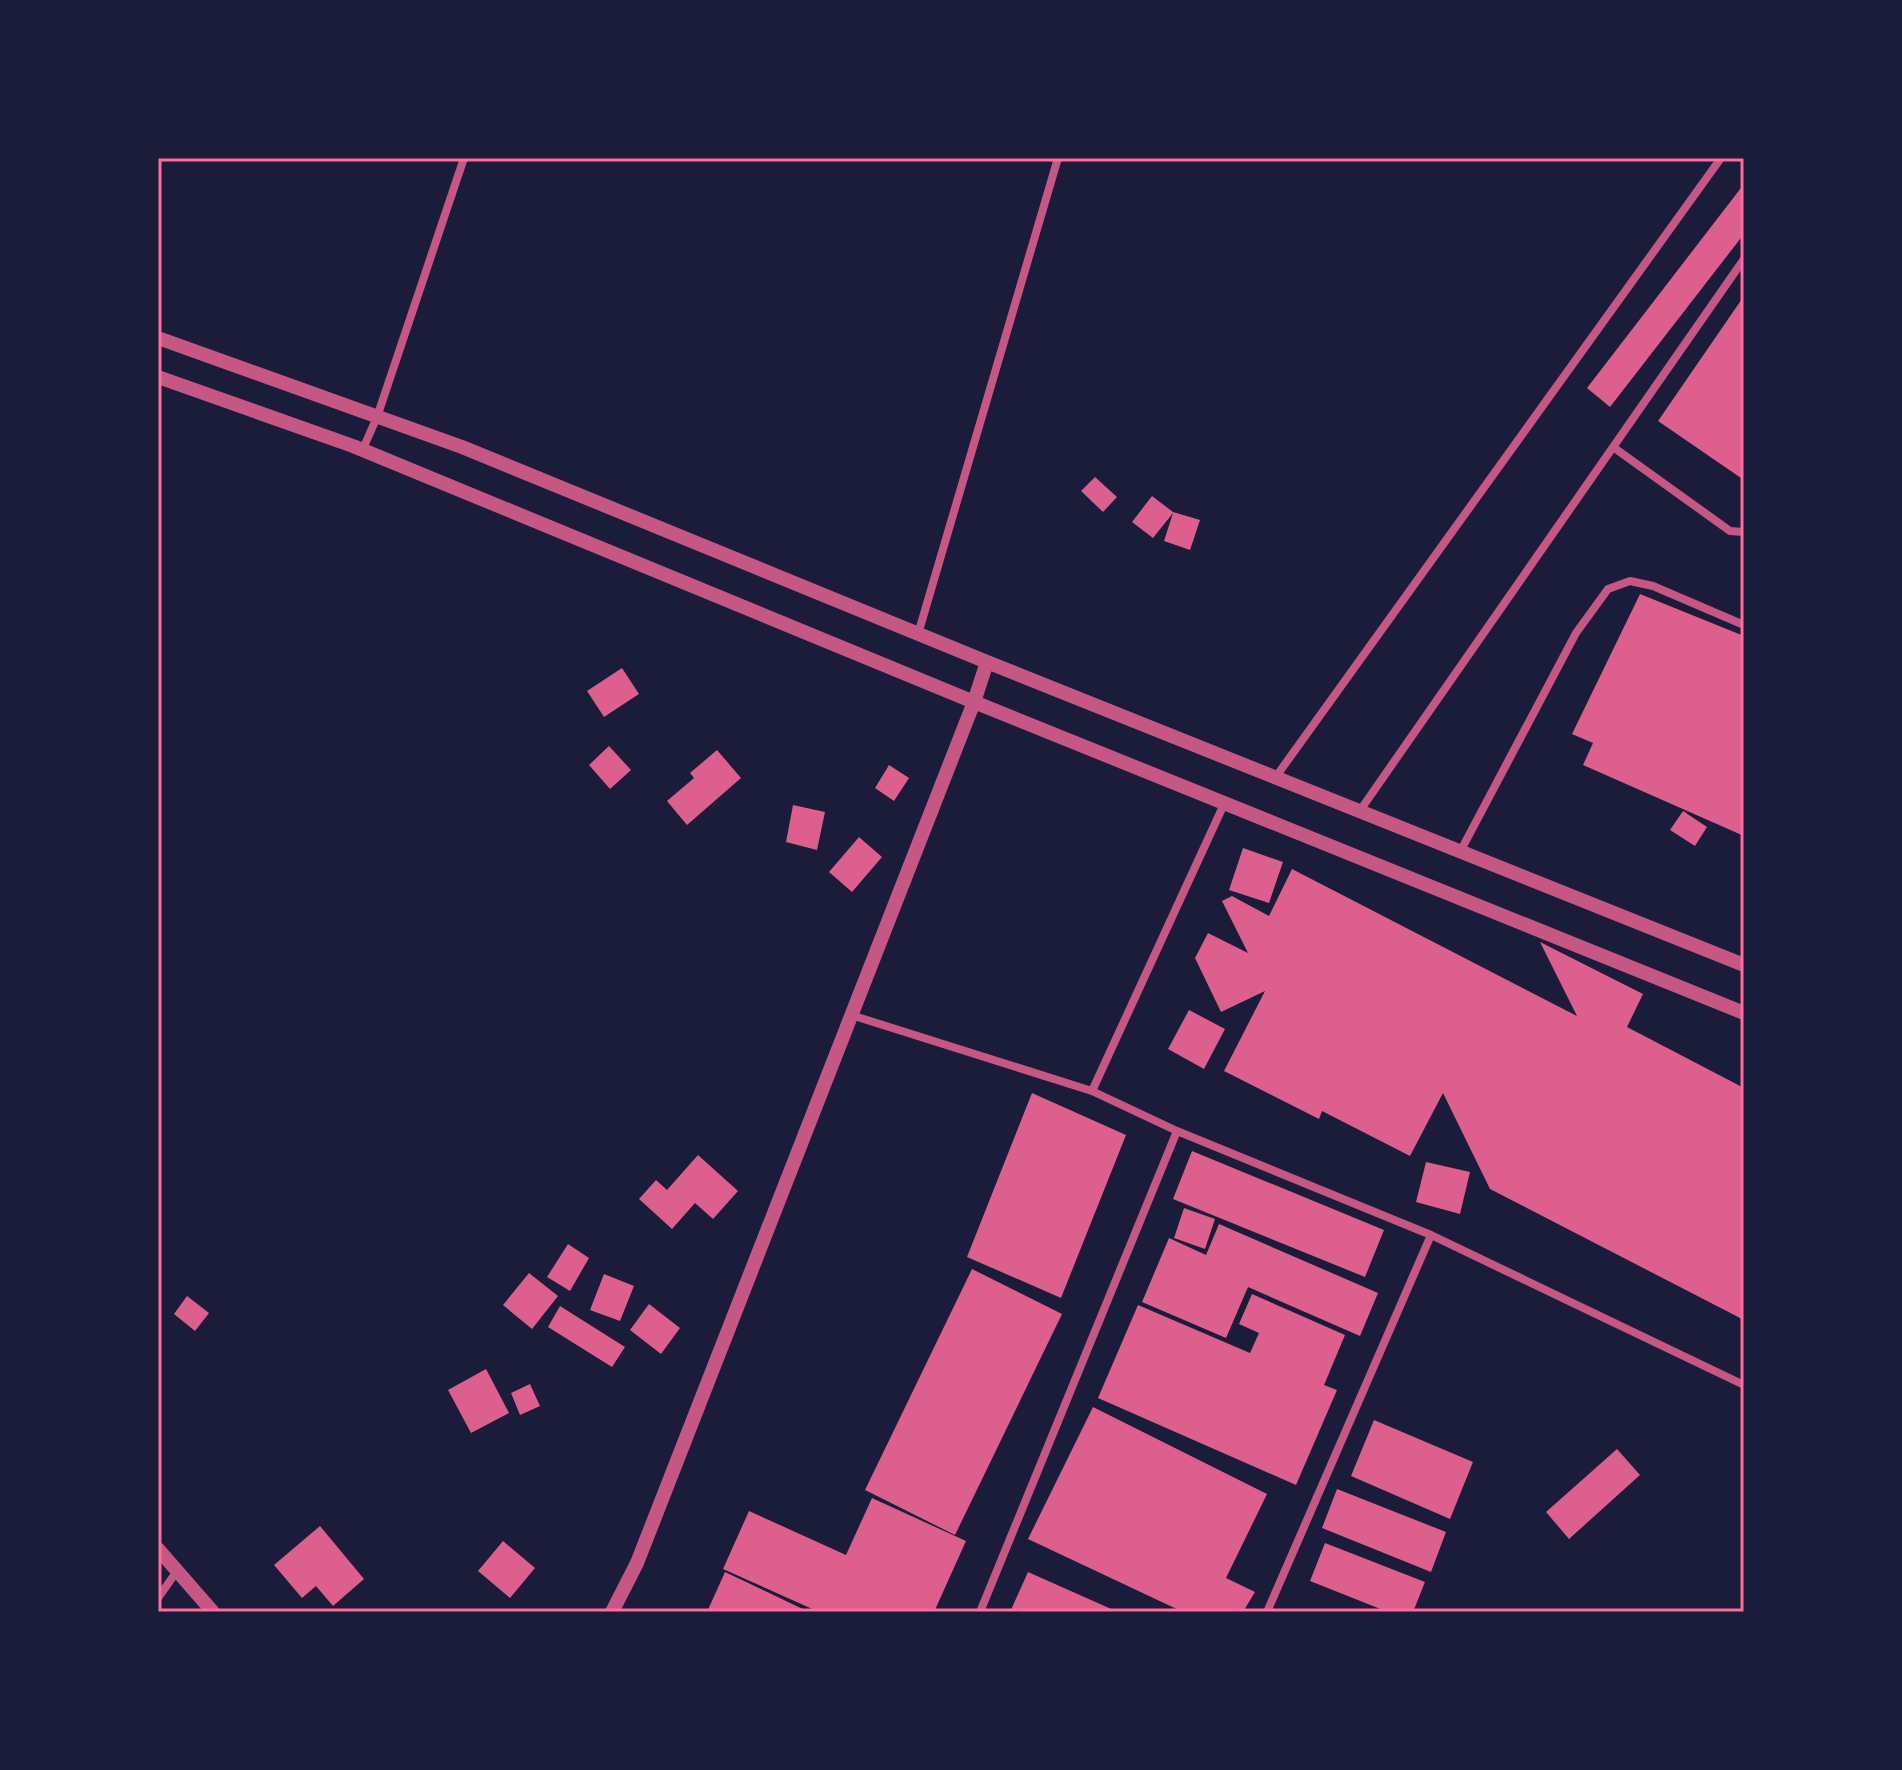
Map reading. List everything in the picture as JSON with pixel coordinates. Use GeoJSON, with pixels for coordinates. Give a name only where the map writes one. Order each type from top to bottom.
{"type":"FeatureCollection","features":[{"type":"Feature","properties":{"kind":"street"},"geometry":{"type":"LineString","coordinates":[[362,451],[377,417],[464,158]]}},
{"type":"Feature","properties":{"kind":"street"},"geometry":{"type":"LineString","coordinates":[[918,634],[1058,158]]}},
{"type":"Feature","properties":{"kind":"street"},"geometry":{"type":"LineString","coordinates":[[1275,778],[1721,158]]}},
{"type":"Feature","properties":{"kind":"street"},"geometry":{"type":"LineString","coordinates":[[1359,812],[1744,259]]}},
{"type":"Feature","properties":{"kind":"street"},"geometry":{"type":"LineString","coordinates":[[158,338],[462,447],[987,662],[1744,965]]}},
{"type":"Feature","properties":{"kind":"street"},"geometry":{"type":"LineString","coordinates":[[158,377],[362,451],[1744,1013]]}},
{"type":"Feature","properties":{"kind":"street"},"geometry":{"type":"LineString","coordinates":[[1613,447],[1730,531],[1744,532]]}},
{"type":"Feature","properties":{"kind":"street"},"geometry":{"type":"LineString","coordinates":[[1460,852],[1576,633],[1608,589],[1630,581],[1653,586],[1744,625]]}},
{"type":"Feature","properties":{"kind":"street"},"geometry":{"type":"LineString","coordinates":[[612,1612],[637,1563],[987,662]]}},
{"type":"Feature","properties":{"kind":"street"},"geometry":{"type":"LineString","coordinates":[[1092,1091],[1225,802]]}},
{"type":"Feature","properties":{"kind":"street"},"geometry":{"type":"LineString","coordinates":[[851,1015],[1092,1091],[1177,1131],[1431,1235],[1744,1385]]}},
{"type":"Feature","properties":{"kind":"street"},"geometry":{"type":"LineString","coordinates":[[980,1612],[1177,1131]]}},
{"type":"Feature","properties":{"kind":"street"},"geometry":{"type":"LineString","coordinates":[[1267,1612],[1431,1235]]}},
{"type":"Feature","properties":{"kind":"street"},"geometry":{"type":"LineString","coordinates":[[158,1549],[213,1612]]}},
{"type":"Feature","properties":{"kind":"street"},"geometry":{"type":"LineString","coordinates":[[158,1598],[177,1571]]}},
{"type":"Feature","properties":{"kind":"building"},"geometry":{"type":"Polygon","coordinates":[[[1744,184],[1744,234],[1610,407],[1587,388],[1744,184]]]}},
{"type":"Feature","properties":{"kind":"building"},"geometry":{"type":"Polygon","coordinates":[[[1744,296],[1744,473],[1741,478],[1658,421],[1744,296]]]}},
{"type":"Feature","properties":{"kind":"building"},"geometry":{"type":"Polygon","coordinates":[[[1095,477],[1117,497],[1103,512],[1081,491],[1095,477]]]}},
{"type":"Feature","properties":{"kind":"building"},"geometry":{"type":"Polygon","coordinates":[[[1152,496],[1173,512],[1200,520],[1190,550],[1164,541],[1173,513],[1153,538],[1132,522],[1152,496]]]}},
{"type":"Feature","properties":{"kind":"building"},"geometry":{"type":"Polygon","coordinates":[[[1640,594],[1744,636],[1744,836],[1583,765],[1593,743],[1572,734],[1640,594]]]}},
{"type":"Feature","properties":{"kind":"building"},"geometry":{"type":"Polygon","coordinates":[[[622,668],[639,694],[604,717],[587,691],[622,668]]]}},
{"type":"Feature","properties":{"kind":"building"},"geometry":{"type":"Polygon","coordinates":[[[609,746],[631,770],[610,789],[589,765],[609,746]]]}},
{"type":"Feature","properties":{"kind":"building"},"geometry":{"type":"Polygon","coordinates":[[[717,750],[741,778],[687,825],[667,801],[694,778],[690,773],[717,750]]]}},
{"type":"Feature","properties":{"kind":"building"},"geometry":{"type":"Polygon","coordinates":[[[889,765],[909,778],[894,801],[875,788],[889,765]]]}},
{"type":"Feature","properties":{"kind":"building"},"geometry":{"type":"Polygon","coordinates":[[[793,805],[825,812],[817,850],[786,842],[793,805]]]}},
{"type":"Feature","properties":{"kind":"building"},"geometry":{"type":"Polygon","coordinates":[[[1683,811],[1707,827],[1695,846],[1670,830],[1683,811]]]}},
{"type":"Feature","properties":{"kind":"building"},"geometry":{"type":"Polygon","coordinates":[[[859,837],[882,857],[852,892],[829,872],[859,837]]]}},
{"type":"Feature","properties":{"kind":"building"},"geometry":{"type":"Polygon","coordinates":[[[1243,848],[1283,862],[1269,903],[1229,890],[1243,848]]]}},
{"type":"Feature","properties":{"kind":"building"},"geometry":{"type":"Polygon","coordinates":[[[1292,869],[1577,1016],[1540,942],[1643,994],[1627,1027],[1744,1088],[1744,1320],[1490,1189],[1443,1093],[1410,1156],[1322,1111],[1319,1119],[1224,1071],[1265,991],[1221,1012],[1195,958],[1208,933],[1248,953],[1222,901],[1232,896],[1269,916],[1292,869]]]}},
{"type":"Feature","properties":{"kind":"building"},"geometry":{"type":"Polygon","coordinates":[[[1189,1010],[1225,1029],[1204,1069],[1168,1049],[1189,1010]]]}},
{"type":"Feature","properties":{"kind":"building"},"geometry":{"type":"Polygon","coordinates":[[[1032,1093],[1126,1135],[1061,1298],[967,1257],[1032,1093]]]}},
{"type":"Feature","properties":{"kind":"building"},"geometry":{"type":"Polygon","coordinates":[[[1192,1151],[1384,1230],[1365,1277],[1173,1199],[1192,1151]]]}},
{"type":"Feature","properties":{"kind":"building"},"geometry":{"type":"Polygon","coordinates":[[[698,1155],[738,1191],[713,1219],[695,1203],[672,1229],[639,1199],[656,1180],[667,1190],[698,1155]]]}},
{"type":"Feature","properties":{"kind":"building"},"geometry":{"type":"Polygon","coordinates":[[[1426,1162],[1470,1172],[1460,1214],[1416,1202],[1426,1162]]]}},
{"type":"Feature","properties":{"kind":"building"},"geometry":{"type":"Polygon","coordinates":[[[1184,1208],[1215,1219],[1205,1249],[1174,1238],[1184,1208]]]}},
{"type":"Feature","properties":{"kind":"building"},"geometry":{"type":"Polygon","coordinates":[[[1219,1224],[1378,1293],[1360,1336],[1248,1287],[1226,1338],[1142,1302],[1169,1238],[1206,1255],[1219,1224]]]}},
{"type":"Feature","properties":{"kind":"building"},"geometry":{"type":"Polygon","coordinates":[[[568,1244],[589,1258],[570,1291],[547,1277],[568,1244]]]}},
{"type":"Feature","properties":{"kind":"building"},"geometry":{"type":"Polygon","coordinates":[[[972,1269],[1062,1314],[955,1535],[865,1490],[972,1269]]]}},
{"type":"Feature","properties":{"kind":"building"},"geometry":{"type":"Polygon","coordinates":[[[529,1273],[558,1296],[532,1329],[503,1305],[529,1273]]]}},
{"type":"Feature","properties":{"kind":"building"},"geometry":{"type":"Polygon","coordinates":[[[604,1274],[634,1286],[620,1321],[590,1310],[604,1274]]]}},
{"type":"Feature","properties":{"kind":"building"},"geometry":{"type":"Polygon","coordinates":[[[1252,1294],[1345,1335],[1324,1385],[1337,1390],[1296,1485],[1098,1398],[1138,1305],[1250,1353],[1259,1333],[1239,1324],[1252,1294]]]}},
{"type":"Feature","properties":{"kind":"building"},"geometry":{"type":"Polygon","coordinates":[[[187,1296],[209,1313],[195,1331],[174,1314],[187,1296]]]}},
{"type":"Feature","properties":{"kind":"building"},"geometry":{"type":"Polygon","coordinates":[[[649,1304],[680,1328],[661,1354],[630,1330],[649,1304]]]}},
{"type":"Feature","properties":{"kind":"building"},"geometry":{"type":"Polygon","coordinates":[[[560,1306],[625,1347],[612,1367],[548,1327],[560,1306]]]}},
{"type":"Feature","properties":{"kind":"building"},"geometry":{"type":"Polygon","coordinates":[[[486,1369],[509,1413],[471,1433],[448,1390],[486,1369]]]}},
{"type":"Feature","properties":{"kind":"building"},"geometry":{"type":"Polygon","coordinates":[[[530,1384],[540,1406],[520,1415],[511,1393],[530,1384]]]}},
{"type":"Feature","properties":{"kind":"building"},"geometry":{"type":"Polygon","coordinates":[[[1093,1407],[1267,1494],[1226,1578],[1255,1592],[1243,1612],[1183,1612],[1028,1539],[1093,1407]]]}},
{"type":"Feature","properties":{"kind":"building"},"geometry":{"type":"Polygon","coordinates":[[[1374,1420],[1473,1462],[1450,1519],[1351,1476],[1374,1420]]]}},
{"type":"Feature","properties":{"kind":"building"},"geometry":{"type":"Polygon","coordinates":[[[1617,1449],[1640,1475],[1569,1539],[1546,1512],[1617,1449]]]}},
{"type":"Feature","properties":{"kind":"building"},"geometry":{"type":"Polygon","coordinates":[[[1337,1489],[1446,1532],[1431,1572],[1322,1528],[1337,1489]]]}},
{"type":"Feature","properties":{"kind":"building"},"geometry":{"type":"Polygon","coordinates":[[[872,1498],[966,1541],[934,1612],[819,1612],[723,1569],[749,1511],[846,1555],[872,1498]]]}},
{"type":"Feature","properties":{"kind":"building"},"geometry":{"type":"Polygon","coordinates":[[[320,1526],[364,1579],[333,1606],[316,1586],[302,1598],[274,1565],[320,1526]]]}},
{"type":"Feature","properties":{"kind":"building"},"geometry":{"type":"Polygon","coordinates":[[[503,1541],[535,1568],[510,1598],[478,1571],[503,1541]]]}},
{"type":"Feature","properties":{"kind":"building"},"geometry":{"type":"Polygon","coordinates":[[[1325,1543],[1425,1582],[1413,1612],[1388,1612],[1310,1581],[1325,1543]]]}},
{"type":"Feature","properties":{"kind":"building"},"geometry":{"type":"Polygon","coordinates":[[[725,1572],[809,1612],[707,1612],[725,1572]]]}},
{"type":"Feature","properties":{"kind":"building"},"geometry":{"type":"Polygon","coordinates":[[[1028,1572],[1118,1612],[1010,1612],[1028,1572]]]}}]}
